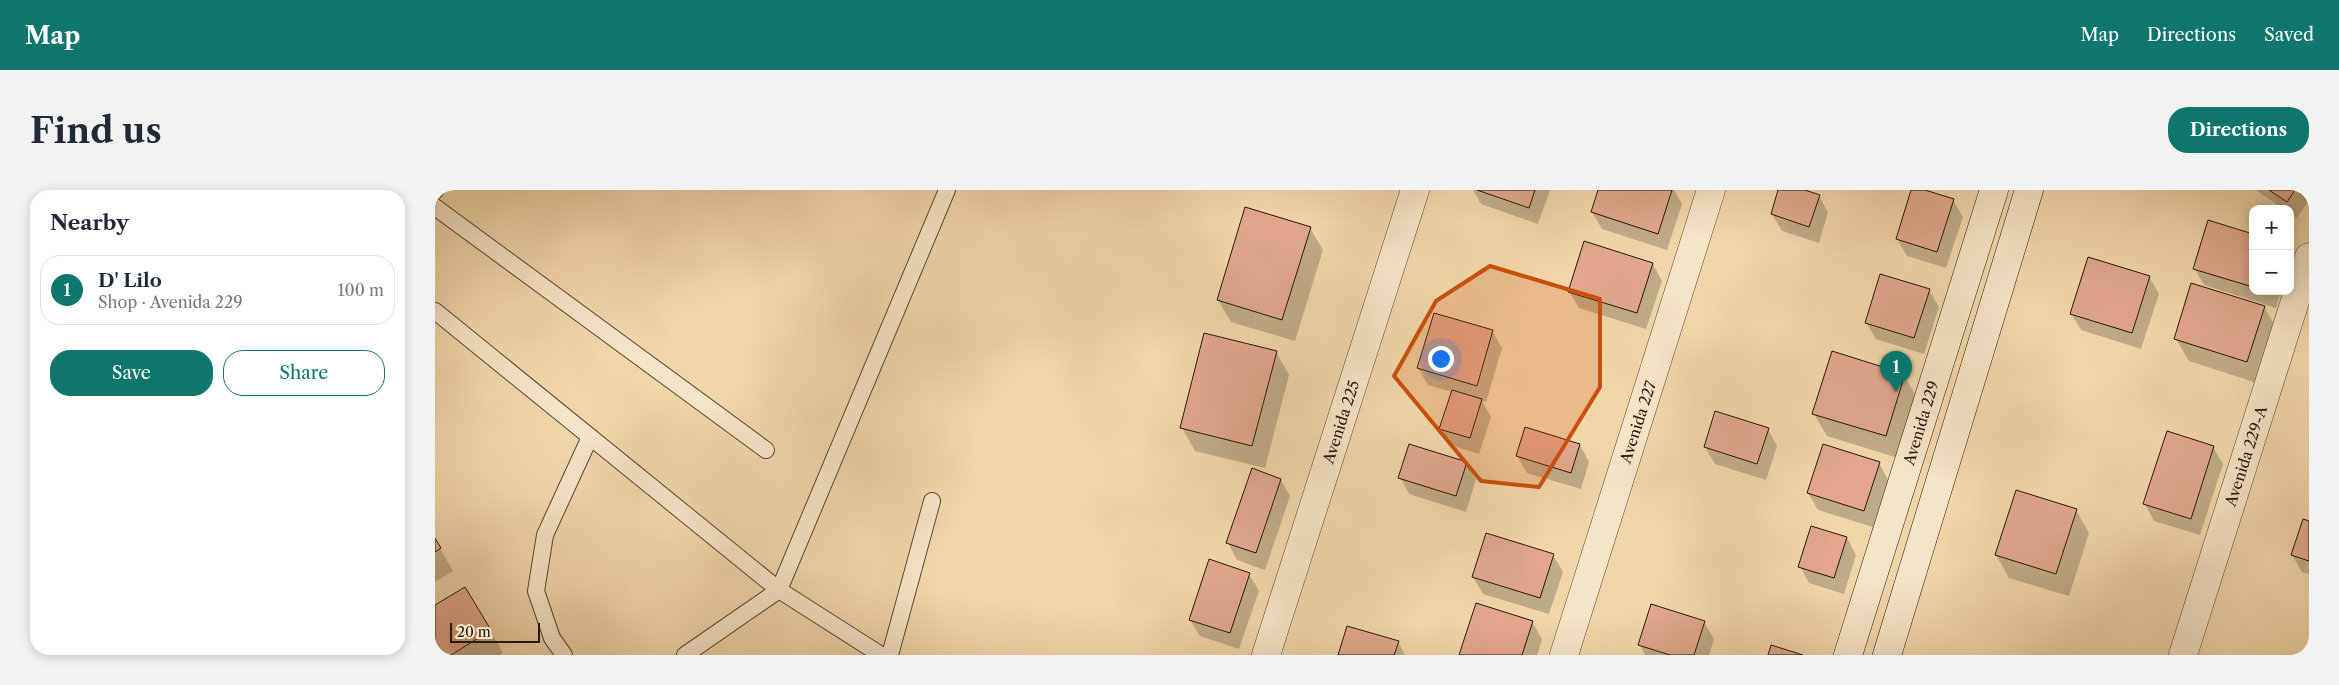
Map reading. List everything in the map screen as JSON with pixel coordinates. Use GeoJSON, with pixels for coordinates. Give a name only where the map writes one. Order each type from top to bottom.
{"type":"FeatureCollection","features":[{"type":"Feature","properties":{"kind":"street","name":"Avenida 225"},"geometry":{"type":"LineString","coordinates":[[1267,655],[1415,190]]}},
{"type":"Feature","properties":{"kind":"street","name":"Avenida 227"},"geometry":{"type":"LineString","coordinates":[[1564,655],[1711,190]]}},
{"type":"Feature","properties":{"kind":"street","name":"Avenida 229"},"geometry":{"type":"LineString","coordinates":[[1848,655],[1994,190]]}},
{"type":"Feature","properties":{"kind":"street"},"geometry":{"type":"LineString","coordinates":[[1887,655],[2029,190]]}},
{"type":"Feature","properties":{"kind":"street","name":"Avenida 229-A"},"geometry":{"type":"LineString","coordinates":[[2183,655],[2309,257]]}},
{"type":"Feature","properties":{"kind":"street"},"geometry":{"type":"LineString","coordinates":[[1921,422],[1956,432]]}},
{"type":"Feature","properties":{"kind":"lane"},"geometry":{"type":"LineString","coordinates":[[685,655],[779,590],[947,190]]}},
{"type":"Feature","properties":{"kind":"lane"},"geometry":{"type":"LineString","coordinates":[[435,207],[766,450]]}},
{"type":"Feature","properties":{"kind":"lane"},"geometry":{"type":"LineString","coordinates":[[435,311],[779,590],[881,655]]}},
{"type":"Feature","properties":{"kind":"lane"},"geometry":{"type":"LineString","coordinates":[[564,655],[552,638],[536,591],[545,535],[590,437]]}},
{"type":"Feature","properties":{"kind":"lane"},"geometry":{"type":"LineString","coordinates":[[890,655],[932,501]]}},
{"type":"Feature","properties":{"kind":"highlighted area"},"geometry":{"type":"Polygon","coordinates":[[[1490,266],[1600,299],[1600,387],[1539,487],[1481,481],[1394,376],[1436,301],[1490,266]]]}},
{"type":"Feature","properties":{"kind":"building"},"geometry":{"type":"Polygon","coordinates":[[[1477,190],[1535,190],[1529,208],[1477,190]]]}},
{"type":"Feature","properties":{"kind":"building"},"geometry":{"type":"Polygon","coordinates":[[[1598,190],[1672,190],[1658,234],[1591,212],[1598,190]]]}},
{"type":"Feature","properties":{"kind":"building"},"geometry":{"type":"Polygon","coordinates":[[[1778,190],[1805,190],[1820,195],[1809,227],[1771,214],[1778,190]]]}},
{"type":"Feature","properties":{"kind":"building"},"geometry":{"type":"Polygon","coordinates":[[[1911,190],[1925,190],[1954,199],[1937,252],[1896,239],[1911,190]]]}},
{"type":"Feature","properties":{"kind":"building"},"geometry":{"type":"Polygon","coordinates":[[[2269,190],[2295,190],[2287,202],[2269,190]]]}},
{"type":"Feature","properties":{"kind":"building"},"geometry":{"type":"Polygon","coordinates":[[[1245,207],[1311,227],[1282,320],[1217,300],[1245,207]]]}},
{"type":"Feature","properties":{"kind":"building"},"geometry":{"type":"Polygon","coordinates":[[[2208,220],[2249,233],[2249,286],[2193,269],[2208,220]]]}},
{"type":"Feature","properties":{"kind":"building"},"geometry":{"type":"Polygon","coordinates":[[[1584,241],[1653,263],[1637,313],[1568,292],[1584,241]]]}},
{"type":"Feature","properties":{"kind":"building"},"geometry":{"type":"Polygon","coordinates":[[[2088,257],[2150,276],[2132,333],[2070,314],[2088,257]]]}},
{"type":"Feature","properties":{"kind":"building"},"geometry":{"type":"Polygon","coordinates":[[[1880,274],[1930,289],[1914,338],[1865,323],[1880,274]]]}},
{"type":"Feature","properties":{"kind":"building"},"geometry":{"type":"Polygon","coordinates":[[[2191,283],[2265,306],[2247,362],[2174,339],[2191,283]]]}},
{"type":"Feature","properties":{"kind":"building"},"geometry":{"type":"Polygon","coordinates":[[[1434,313],[1493,330],[1477,386],[1417,368],[1434,313]]]}},
{"type":"Feature","properties":{"kind":"building"},"geometry":{"type":"Polygon","coordinates":[[[1204,333],[1277,351],[1252,446],[1180,428],[1204,333]]]}},
{"type":"Feature","properties":{"kind":"building"},"geometry":{"type":"Polygon","coordinates":[[[1832,351],[1905,374],[1886,436],[1812,414],[1832,351]]]}},
{"type":"Feature","properties":{"kind":"building"},"geometry":{"type":"Polygon","coordinates":[[[1452,390],[1482,399],[1470,438],[1439,429],[1452,390]]]}},
{"type":"Feature","properties":{"kind":"building"},"geometry":{"type":"Polygon","coordinates":[[[1715,411],[1769,428],[1757,464],[1704,447],[1715,411]]]}},
{"type":"Feature","properties":{"kind":"building"},"geometry":{"type":"Polygon","coordinates":[[[1525,427],[1580,444],[1571,473],[1516,456],[1525,427]]]}},
{"type":"Feature","properties":{"kind":"building"},"geometry":{"type":"Polygon","coordinates":[[[2167,431],[2214,446],[2191,519],[2143,504],[2167,431]]]}},
{"type":"Feature","properties":{"kind":"building"},"geometry":{"type":"Polygon","coordinates":[[[1409,444],[1467,462],[1456,496],[1398,478],[1409,444]]]}},
{"type":"Feature","properties":{"kind":"building"},"geometry":{"type":"Polygon","coordinates":[[[1823,444],[1880,462],[1864,511],[1807,493],[1823,444]]]}},
{"type":"Feature","properties":{"kind":"building"},"geometry":{"type":"Polygon","coordinates":[[[1252,468],[1281,479],[1256,553],[1226,543],[1252,468]]]}},
{"type":"Feature","properties":{"kind":"building"},"geometry":{"type":"Polygon","coordinates":[[[2016,490],[2077,509],[2056,574],[1995,555],[2016,490]]]}},
{"type":"Feature","properties":{"kind":"building"},"geometry":{"type":"Polygon","coordinates":[[[2303,519],[2309,521],[2309,561],[2291,555],[2303,519]]]}},
{"type":"Feature","properties":{"kind":"building"},"geometry":{"type":"Polygon","coordinates":[[[1811,526],[1847,537],[1834,578],[1798,567],[1811,526]]]}},
{"type":"Feature","properties":{"kind":"building"},"geometry":{"type":"Polygon","coordinates":[[[1486,533],[1554,554],[1540,598],[1472,577],[1486,533]]]}},
{"type":"Feature","properties":{"kind":"building"},"geometry":{"type":"Polygon","coordinates":[[[435,538],[441,548],[435,552],[435,538]]]}},
{"type":"Feature","properties":{"kind":"building"},"geometry":{"type":"Polygon","coordinates":[[[1209,559],[1250,573],[1230,633],[1189,620],[1209,559]]]}},
{"type":"Feature","properties":{"kind":"building"},"geometry":{"type":"Polygon","coordinates":[[[465,587],[491,630],[451,655],[435,655],[435,605],[465,587]]]}},
{"type":"Feature","properties":{"kind":"building"},"geometry":{"type":"Polygon","coordinates":[[[1476,603],[1533,621],[1522,655],[1459,655],[1476,603]]]}},
{"type":"Feature","properties":{"kind":"building"},"geometry":{"type":"Polygon","coordinates":[[[1651,604],[1705,621],[1694,655],[1670,655],[1638,645],[1651,604]]]}},
{"type":"Feature","properties":{"kind":"building"},"geometry":{"type":"Polygon","coordinates":[[[1347,626],[1399,641],[1394,655],[1338,655],[1347,626]]]}},
{"type":"Feature","properties":{"kind":"building"},"geometry":{"type":"Polygon","coordinates":[[[1771,645],[1803,655],[1768,655],[1771,645]]]}},
{"type":"Feature","properties":{"kind":"place","name":"D' Lilo"},"geometry":{"type":"Point","coordinates":[1896,392]}}]}
